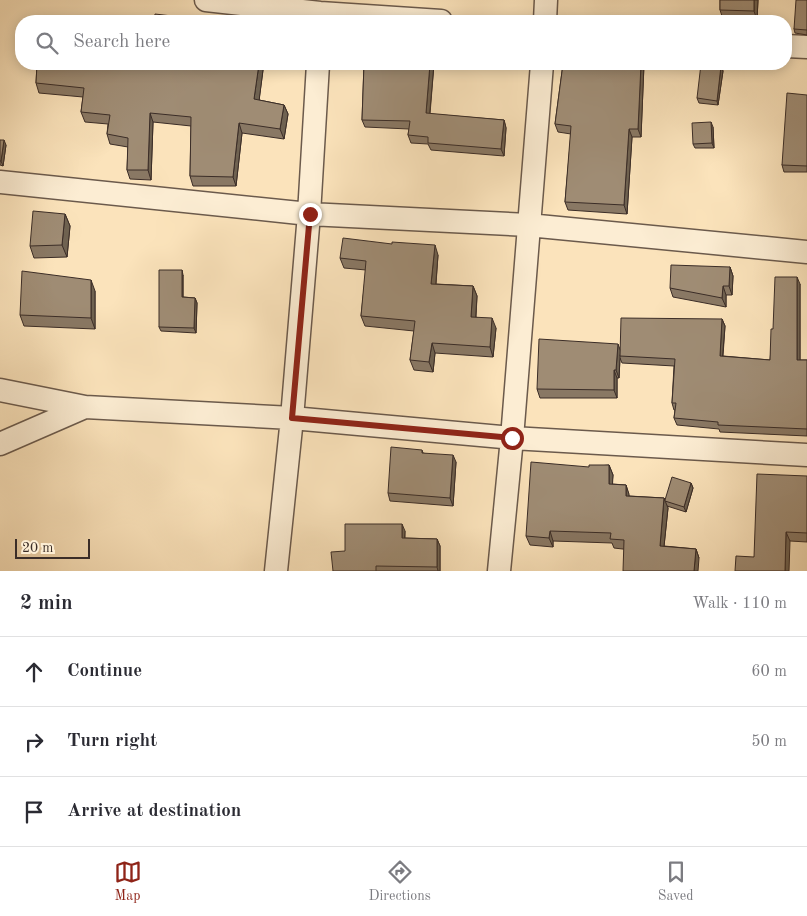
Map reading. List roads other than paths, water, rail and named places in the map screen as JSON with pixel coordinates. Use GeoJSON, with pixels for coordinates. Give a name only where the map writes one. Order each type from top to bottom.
{"type":"FeatureCollection","features":[{"type":"Feature","properties":{"kind":"street"},"geometry":{"type":"LineString","coordinates":[[206,0],[369,15]]}},
{"type":"Feature","properties":{"kind":"street"},"geometry":{"type":"LineString","coordinates":[[545,15],[546,0]]}},
{"type":"Feature","properties":{"kind":"street"},"geometry":{"type":"LineString","coordinates":[[792,46],[807,47]]}},
{"type":"Feature","properties":{"kind":"street"},"geometry":{"type":"LineString","coordinates":[[276,571],[310,214],[318,70]]}},
{"type":"Feature","properties":{"kind":"street"},"geometry":{"type":"LineString","coordinates":[[499,571],[512,438],[541,70]]}},
{"type":"Feature","properties":{"kind":"street"},"geometry":{"type":"LineString","coordinates":[[0,182],[310,214],[528,225],[807,252]]}},
{"type":"Feature","properties":{"kind":"street"},"geometry":{"type":"LineString","coordinates":[[0,390],[85,407],[292,418],[512,438],[807,454]]}},
{"type":"Feature","properties":{"kind":"street"},"geometry":{"type":"LineString","coordinates":[[0,444],[85,407]]}}]}
